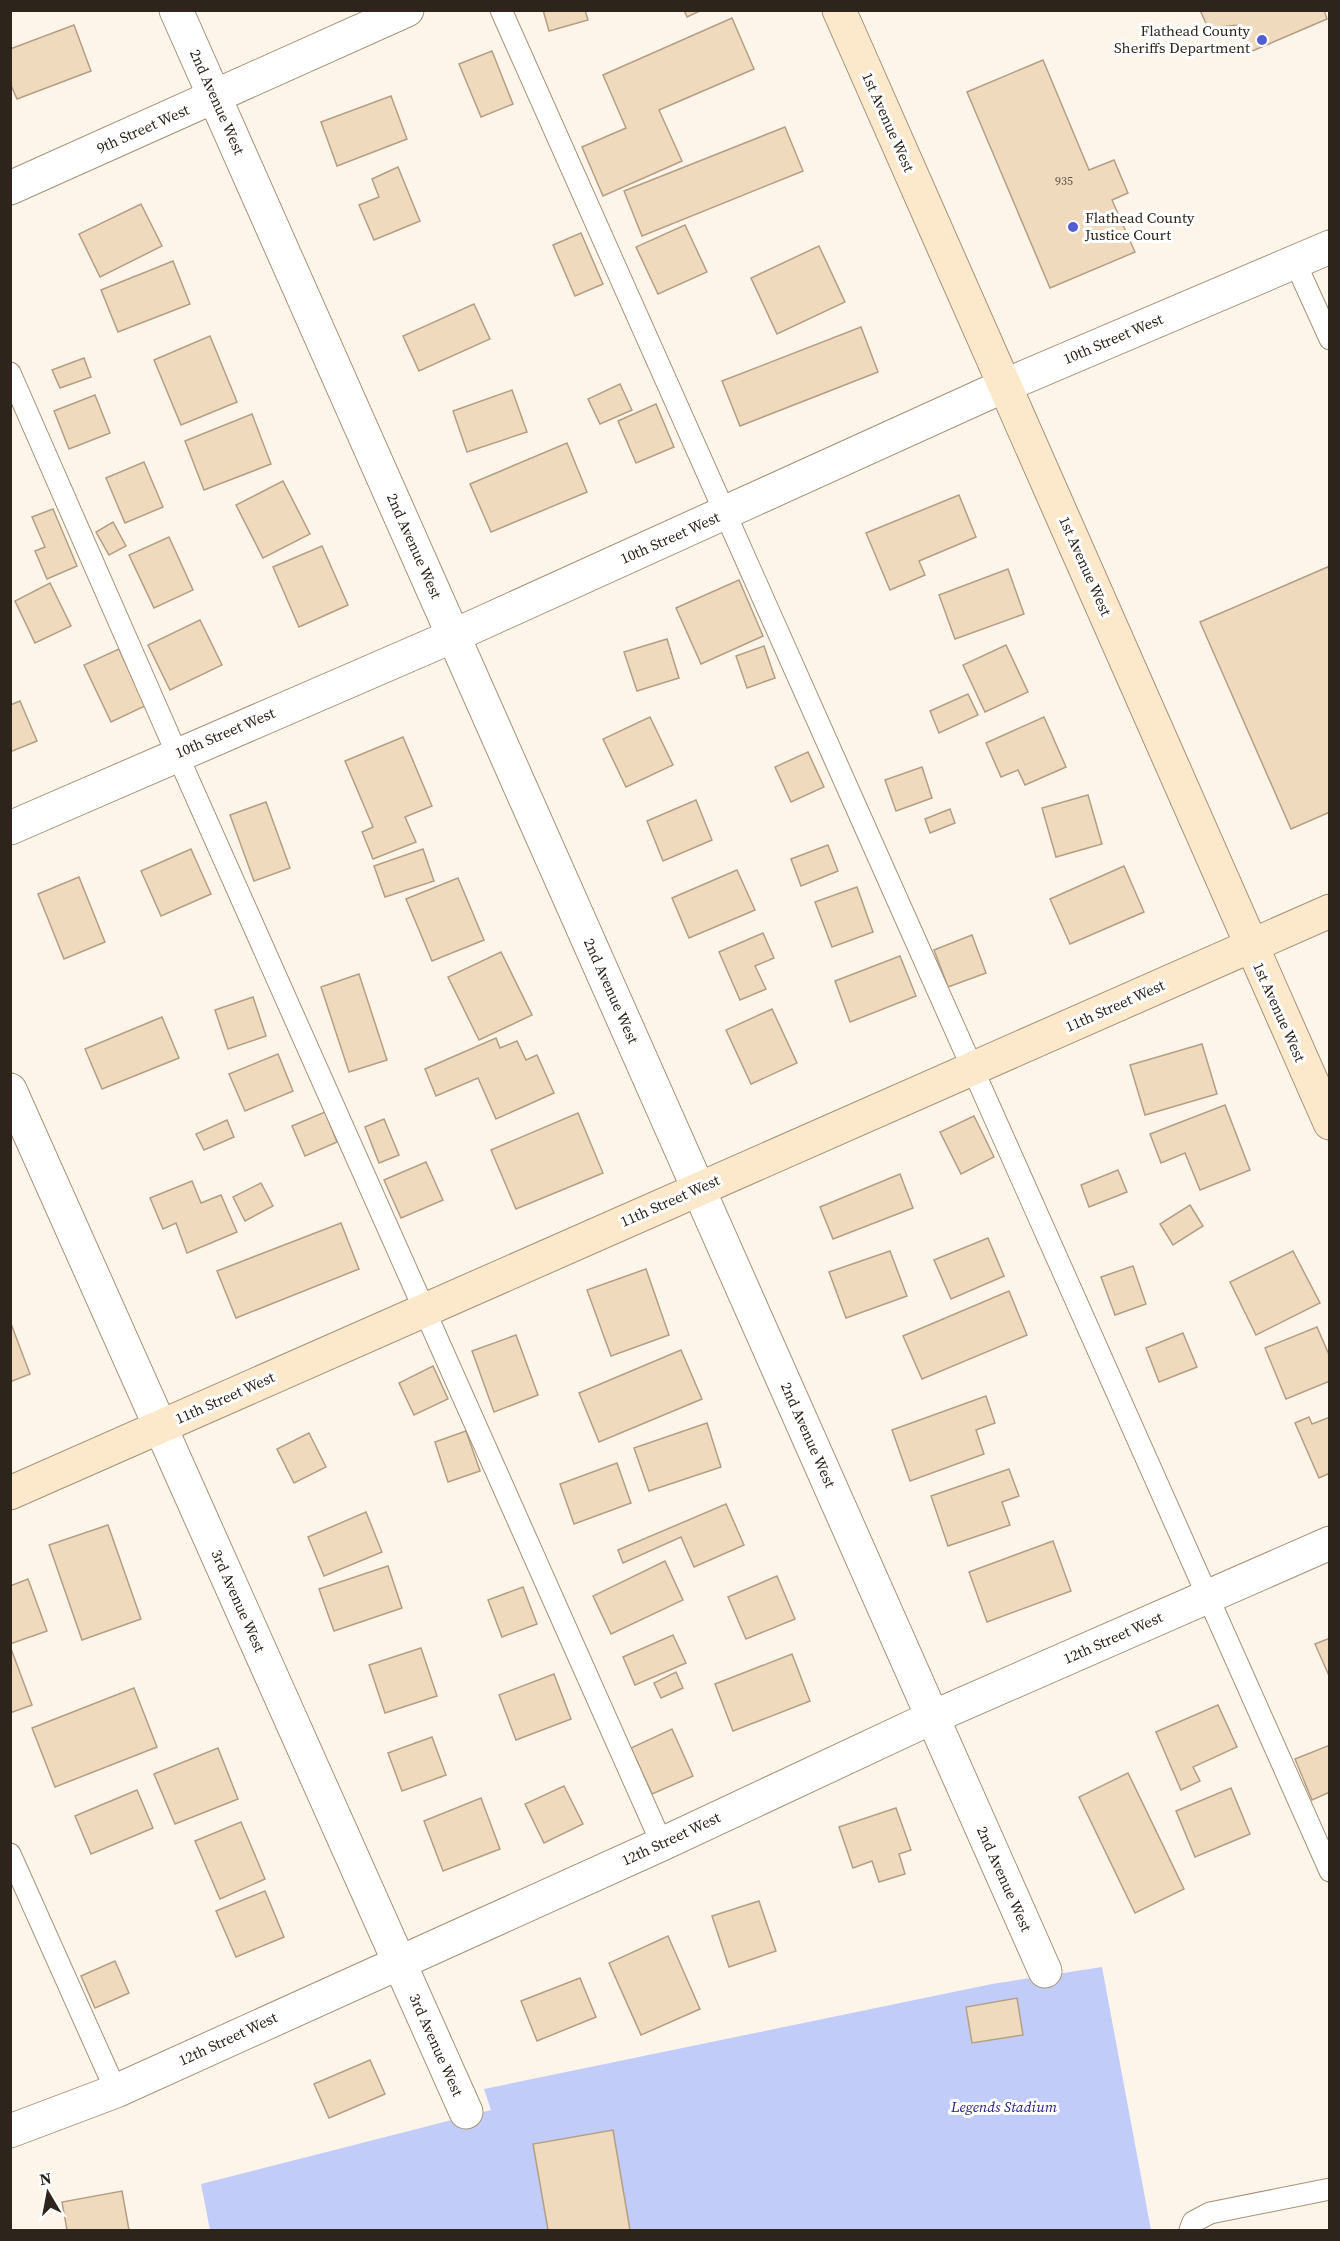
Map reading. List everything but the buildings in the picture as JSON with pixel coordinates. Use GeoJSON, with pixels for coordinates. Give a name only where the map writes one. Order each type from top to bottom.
{"type":"FeatureCollection","features":[{"type":"Feature","properties":{"kind":"street","name":"2nd Avenue West"},"geometry":{"type":"LineString","coordinates":[[176,10],[1045,1971]]}},
{"type":"Feature","properties":{"kind":"street","name":"9th Street West"},"geometry":{"type":"LineString","coordinates":[[10,188],[407,10]]}},
{"type":"Feature","properties":{"kind":"street","name":"1st Avenue West"},"geometry":{"type":"LineString","coordinates":[[838,10],[1006,385],[1329,1123]]}},
{"type":"Feature","properties":{"kind":"street","name":"10th Street West"},"geometry":{"type":"LineString","coordinates":[[10,828],[453,636],[1006,385],[1329,247]]}},
{"type":"Feature","properties":{"kind":"street","name":"11th Street West"},"geometry":{"type":"LineString","coordinates":[[10,1493],[1329,911]]}},
{"type":"Feature","properties":{"kind":"street","name":"3rd Avenue West"},"geometry":{"type":"LineString","coordinates":[[10,1090],[466,2112]]}},
{"type":"Feature","properties":{"kind":"street","name":"12th Street West"},"geometry":{"type":"LineString","coordinates":[[10,2131],[116,2091],[662,1844],[933,1717],[1329,1543]]}},
{"type":"Feature","properties":{"kind":"lane"},"geometry":{"type":"LineString","coordinates":[[501,10],[1329,1871]]}},
{"type":"Feature","properties":{"kind":"lane"},"geometry":{"type":"LineString","coordinates":[[1295,262],[1329,339]]}},
{"type":"Feature","properties":{"kind":"lane"},"geometry":{"type":"LineString","coordinates":[[10,373],[662,1844]]}},
{"type":"Feature","properties":{"kind":"lane"},"geometry":{"type":"LineString","coordinates":[[10,1854],[116,2091]]}},
{"type":"Feature","properties":{"kind":"lane"},"geometry":{"type":"LineString","coordinates":[[1190,2230],[1193,2222],[1210,2213],[1329,2189]]}},
{"type":"Feature","properties":{"kind":"green space","name":"Legends Stadium"},"geometry":{"type":"Polygon","coordinates":[[[1102,1967],[1151,2230],[210,2230],[201,2184],[491,2110],[484,2089],[992,1984],[1102,1967]]]}},
{"type":"Feature","properties":{"kind":"place","name":"Flathead County Sheriffs Department"},"geometry":{"type":"Point","coordinates":[1262,40]}},
{"type":"Feature","properties":{"kind":"place","name":"Flathead County Justice Court"},"geometry":{"type":"Point","coordinates":[1073,227]}}]}
